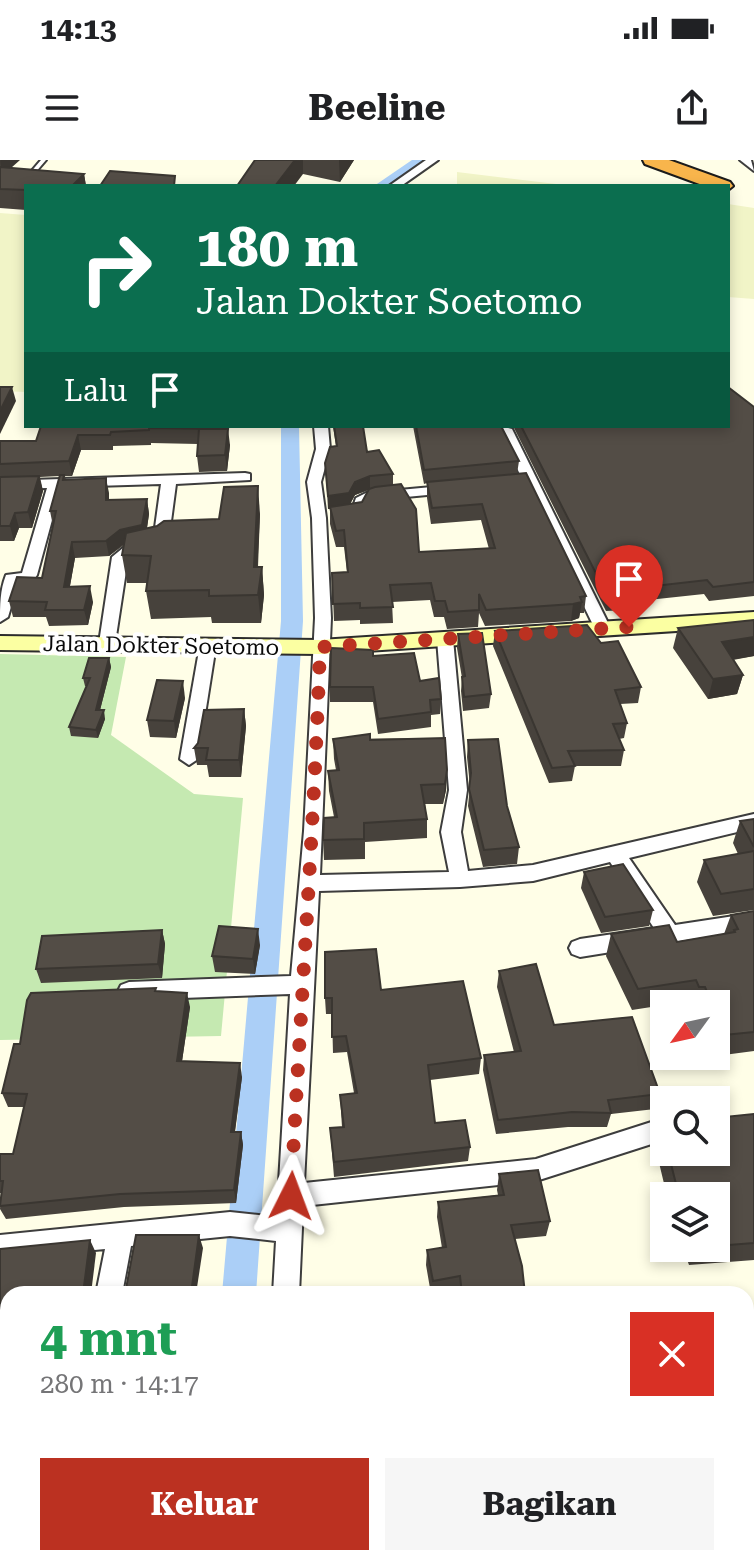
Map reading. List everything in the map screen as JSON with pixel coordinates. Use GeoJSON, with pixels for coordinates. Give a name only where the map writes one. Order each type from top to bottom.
{"type":"FeatureCollection","features":[{"type":"Feature","properties":{"kind":"highway"},"geometry":{"type":"LineString","coordinates":[[652,160],[720,184]]}},
{"type":"Feature","properties":{"kind":"street"},"geometry":{"type":"LineString","coordinates":[[397,184],[433,160]]}},
{"type":"Feature","properties":{"kind":"street"},"geometry":{"type":"LineString","coordinates":[[745,160],[754,168]]}},
{"type":"Feature","properties":{"kind":"street"},"geometry":{"type":"LineString","coordinates":[[285,1286],[277,1230],[291,1196],[294,986],[310,883],[309,647],[323,578],[314,482],[323,449],[321,428]]}},
{"type":"Feature","properties":{"kind":"street"},"geometry":{"type":"LineString","coordinates":[[505,429],[522,482],[603,629]]}},
{"type":"Feature","properties":{"kind":"street"},"geometry":{"type":"LineString","coordinates":[[0,485],[245,477]]}},
{"type":"Feature","properties":{"kind":"street"},"geometry":{"type":"LineString","coordinates":[[107,643],[120,557],[126,552],[151,550],[160,544],[169,480]]}},
{"type":"Feature","properties":{"kind":"street"},"geometry":{"type":"LineString","coordinates":[[0,617],[12,578],[27,578],[55,484]]}},
{"type":"Feature","properties":{"kind":"street"},"geometry":{"type":"LineString","coordinates":[[319,518],[357,512],[361,501],[371,496],[472,487]]}},
{"type":"Feature","properties":{"kind":"street","name":"Jalan Dokter Soetomo"},"geometry":{"type":"LineString","coordinates":[[0,643],[309,647],[754,619]]}},
{"type":"Feature","properties":{"kind":"street"},"geometry":{"type":"LineString","coordinates":[[445,639],[458,790],[451,832],[460,879]]}},
{"type":"Feature","properties":{"kind":"street"},"geometry":{"type":"LineString","coordinates":[[189,759],[208,645]]}},
{"type":"Feature","properties":{"kind":"street"},"geometry":{"type":"LineString","coordinates":[[310,883],[460,879],[533,873],[754,821]]}},
{"type":"Feature","properties":{"kind":"street"},"geometry":{"type":"LineString","coordinates":[[616,855],[669,933]]}},
{"type":"Feature","properties":{"kind":"street"},"geometry":{"type":"LineString","coordinates":[[580,948],[754,921]]}},
{"type":"Feature","properties":{"kind":"street"},"geometry":{"type":"LineString","coordinates":[[114,992],[294,986]]}},
{"type":"Feature","properties":{"kind":"street"},"geometry":{"type":"LineString","coordinates":[[291,1196],[536,1170],[650,1133]]}},
{"type":"Feature","properties":{"kind":"street"},"geometry":{"type":"LineString","coordinates":[[0,1247],[230,1224],[277,1230]]}},
{"type":"Feature","properties":{"kind":"street"},"geometry":{"type":"LineString","coordinates":[[111,1286],[120,1237]]}},
{"type":"Feature","properties":{"kind":"lane"},"geometry":{"type":"LineString","coordinates":[[37,182],[32,180],[31,174],[44,160]]}},
{"type":"Feature","properties":{"kind":"green space"},"geometry":{"type":"Polygon","coordinates":[[[457,172],[556,184],[457,184],[457,172]]]}},
{"type":"Feature","properties":{"kind":"green space"},"geometry":{"type":"Polygon","coordinates":[[[730,204],[754,208],[754,299],[730,297],[730,204]]]}},
{"type":"Feature","properties":{"kind":"green space"},"geometry":{"type":"Polygon","coordinates":[[[0,213],[24,215],[24,392],[0,391],[0,213]]]}},
{"type":"Feature","properties":{"kind":"green space"},"geometry":{"type":"Polygon","coordinates":[[[0,654],[126,657],[111,735],[194,794],[243,798],[221,1036],[0,1040],[0,654]]]}},
{"type":"Feature","properties":{"kind":"building"},"geometry":{"type":"Polygon","coordinates":[[[255,160],[295,160],[277,184],[238,184],[255,160]]]}},
{"type":"Feature","properties":{"kind":"building"},"geometry":{"type":"Polygon","coordinates":[[[0,167],[84,174],[74,184],[24,184],[24,190],[0,189],[0,167]]]}},
{"type":"Feature","properties":{"kind":"building"},"geometry":{"type":"Polygon","coordinates":[[[110,171],[175,176],[174,184],[101,184],[110,171]]]}},
{"type":"Feature","properties":{"kind":"building"},"geometry":{"type":"Polygon","coordinates":[[[0,387],[12,387],[0,411],[0,387]]]}},
{"type":"Feature","properties":{"kind":"building"},"geometry":{"type":"Polygon","coordinates":[[[730,389],[754,407],[754,582],[713,587],[707,580],[645,587],[649,595],[608,597],[522,428],[730,428],[730,389]]]}},
{"type":"Feature","properties":{"kind":"building"},"geometry":{"type":"Polygon","coordinates":[[[40,428],[149,428],[111,432],[110,435],[78,435],[69,461],[0,464],[0,441],[36,441],[40,428]]]}},
{"type":"Feature","properties":{"kind":"building"},"geometry":{"type":"Polygon","coordinates":[[[334,428],[363,428],[367,452],[379,450],[393,474],[370,476],[355,482],[349,493],[328,496],[325,463],[330,447],[337,446],[334,428]]]}},
{"type":"Feature","properties":{"kind":"building"},"geometry":{"type":"Polygon","coordinates":[[[416,428],[502,428],[519,461],[424,470],[416,428]]]}},
{"type":"Feature","properties":{"kind":"building"},"geometry":{"type":"Polygon","coordinates":[[[199,429],[228,429],[225,455],[197,456],[199,429]]]}},
{"type":"Feature","properties":{"kind":"building"},"geometry":{"type":"Polygon","coordinates":[[[526,473],[586,596],[580,597],[582,602],[486,610],[479,594],[479,610],[448,612],[445,601],[435,601],[431,583],[390,585],[393,607],[360,608],[360,603],[333,604],[332,573],[348,572],[344,530],[336,531],[330,507],[362,502],[369,489],[375,487],[401,484],[416,509],[419,552],[495,548],[482,504],[432,508],[427,482],[526,473]]]}},
{"type":"Feature","properties":{"kind":"building"},"geometry":{"type":"Polygon","coordinates":[[[60,475],[64,475],[63,480],[106,478],[106,500],[147,499],[142,525],[120,530],[106,541],[72,542],[64,587],[90,586],[84,610],[45,610],[47,602],[9,601],[17,577],[42,578],[56,511],[50,511],[60,475]]]}},
{"type":"Feature","properties":{"kind":"building"},"geometry":{"type":"Polygon","coordinates":[[[39,476],[28,512],[15,513],[10,526],[0,526],[0,477],[39,476]]]}},
{"type":"Feature","properties":{"kind":"building"},"geometry":{"type":"Polygon","coordinates":[[[258,486],[254,567],[262,567],[258,595],[209,596],[209,590],[146,591],[151,556],[122,555],[126,533],[157,526],[164,521],[219,519],[224,487],[258,486]]]}},
{"type":"Feature","properties":{"kind":"building"},"geometry":{"type":"Polygon","coordinates":[[[754,620],[754,637],[722,642],[743,675],[713,679],[678,628],[754,620]]]}},
{"type":"Feature","properties":{"kind":"building"},"geometry":{"type":"Polygon","coordinates":[[[587,625],[601,643],[618,641],[641,687],[615,690],[627,723],[613,724],[624,750],[568,751],[575,766],[552,768],[495,631],[587,625]]]}},
{"type":"Feature","properties":{"kind":"building"},"geometry":{"type":"Polygon","coordinates":[[[482,633],[491,694],[464,697],[462,677],[465,676],[458,634],[482,633]]]}},
{"type":"Feature","properties":{"kind":"building"},"geometry":{"type":"Polygon","coordinates":[[[331,648],[373,650],[373,656],[414,653],[420,681],[439,678],[441,699],[430,700],[431,712],[378,719],[373,687],[330,687],[331,648]]]}},
{"type":"Feature","properties":{"kind":"building"},"geometry":{"type":"Polygon","coordinates":[[[89,658],[109,658],[96,710],[104,710],[96,730],[69,727],[90,678],[83,678],[89,658]]]}},
{"type":"Feature","properties":{"kind":"building"},"geometry":{"type":"Polygon","coordinates":[[[157,680],[183,681],[174,721],[147,720],[157,680]]]}},
{"type":"Feature","properties":{"kind":"building"},"geometry":{"type":"Polygon","coordinates":[[[244,709],[239,760],[206,760],[208,748],[194,748],[198,743],[204,710],[244,709]]]}},
{"type":"Feature","properties":{"kind":"building"},"geometry":{"type":"Polygon","coordinates":[[[370,734],[370,740],[445,738],[445,784],[421,785],[427,819],[364,823],[364,839],[323,840],[324,818],[337,817],[328,771],[339,770],[333,739],[370,734]]]}},
{"type":"Feature","properties":{"kind":"building"},"geometry":{"type":"Polygon","coordinates":[[[498,739],[507,806],[519,847],[484,850],[469,789],[468,740],[498,739]]]}},
{"type":"Feature","properties":{"kind":"building"},"geometry":{"type":"Polygon","coordinates":[[[754,819],[754,847],[740,821],[754,819]]]}},
{"type":"Feature","properties":{"kind":"building"},"geometry":{"type":"Polygon","coordinates":[[[754,851],[754,889],[721,894],[704,860],[754,851]]]}},
{"type":"Feature","properties":{"kind":"building"},"geometry":{"type":"Polygon","coordinates":[[[623,864],[653,910],[605,917],[584,872],[623,864]]]}},
{"type":"Feature","properties":{"kind":"building"},"geometry":{"type":"Polygon","coordinates":[[[754,911],[754,1032],[730,1034],[730,990],[706,990],[699,987],[696,980],[638,989],[611,934],[669,925],[677,942],[735,932],[738,929],[731,915],[754,911]]]}},
{"type":"Feature","properties":{"kind":"building"},"geometry":{"type":"Polygon","coordinates":[[[219,926],[258,929],[253,959],[212,956],[219,926]]]}},
{"type":"Feature","properties":{"kind":"building"},"geometry":{"type":"Polygon","coordinates":[[[162,930],[158,964],[36,969],[42,936],[162,930]]]}},
{"type":"Feature","properties":{"kind":"building"},"geometry":{"type":"Polygon","coordinates":[[[376,949],[381,990],[463,981],[481,1058],[428,1065],[435,1123],[465,1120],[470,1147],[334,1162],[330,1128],[344,1127],[340,1095],[357,1093],[346,1036],[332,1037],[332,998],[325,998],[325,952],[376,949]]]}},
{"type":"Feature","properties":{"kind":"building"},"geometry":{"type":"Polygon","coordinates":[[[536,964],[554,1025],[632,1017],[657,1086],[650,1086],[650,1095],[608,1100],[611,1113],[572,1112],[498,1120],[484,1055],[521,1051],[499,971],[536,964]]]}},
{"type":"Feature","properties":{"kind":"building"},"geometry":{"type":"Polygon","coordinates":[[[156,988],[155,991],[187,993],[177,1061],[240,1063],[231,1132],[241,1132],[234,1190],[120,1194],[0,1206],[3,1181],[0,1181],[0,1154],[13,1154],[27,1094],[2,1093],[14,1044],[20,1044],[27,1000],[31,993],[156,988]]]}},
{"type":"Feature","properties":{"kind":"building"},"geometry":{"type":"Polygon","coordinates":[[[754,1114],[754,1243],[730,1245],[730,1182],[676,1182],[672,1166],[730,1166],[730,1116],[754,1114]]]}},
{"type":"Feature","properties":{"kind":"building"},"geometry":{"type":"Polygon","coordinates":[[[538,1170],[550,1221],[511,1225],[524,1286],[461,1286],[460,1276],[433,1281],[427,1250],[446,1247],[438,1202],[504,1195],[499,1174],[538,1170]]]}},
{"type":"Feature","properties":{"kind":"building"},"geometry":{"type":"Polygon","coordinates":[[[136,1235],[199,1235],[192,1286],[126,1286],[136,1235]]]}},
{"type":"Feature","properties":{"kind":"building"},"geometry":{"type":"Polygon","coordinates":[[[90,1240],[84,1286],[0,1286],[0,1249],[90,1240]]]}},
{"type":"Feature","properties":{"kind":"waterway"},"geometry":{"type":"LineString","coordinates":[[384,184],[421,160]]}},
{"type":"Feature","properties":{"kind":"waterway"},"geometry":{"type":"LineString","coordinates":[[240,1286],[292,621],[290,428]]}},
{"type":"Feature","properties":{"kind":"route"},"geometry":{"type":"LineString","coordinates":[[291,1196],[301,985],[314,831],[320,647],[629,627]]}}]}
